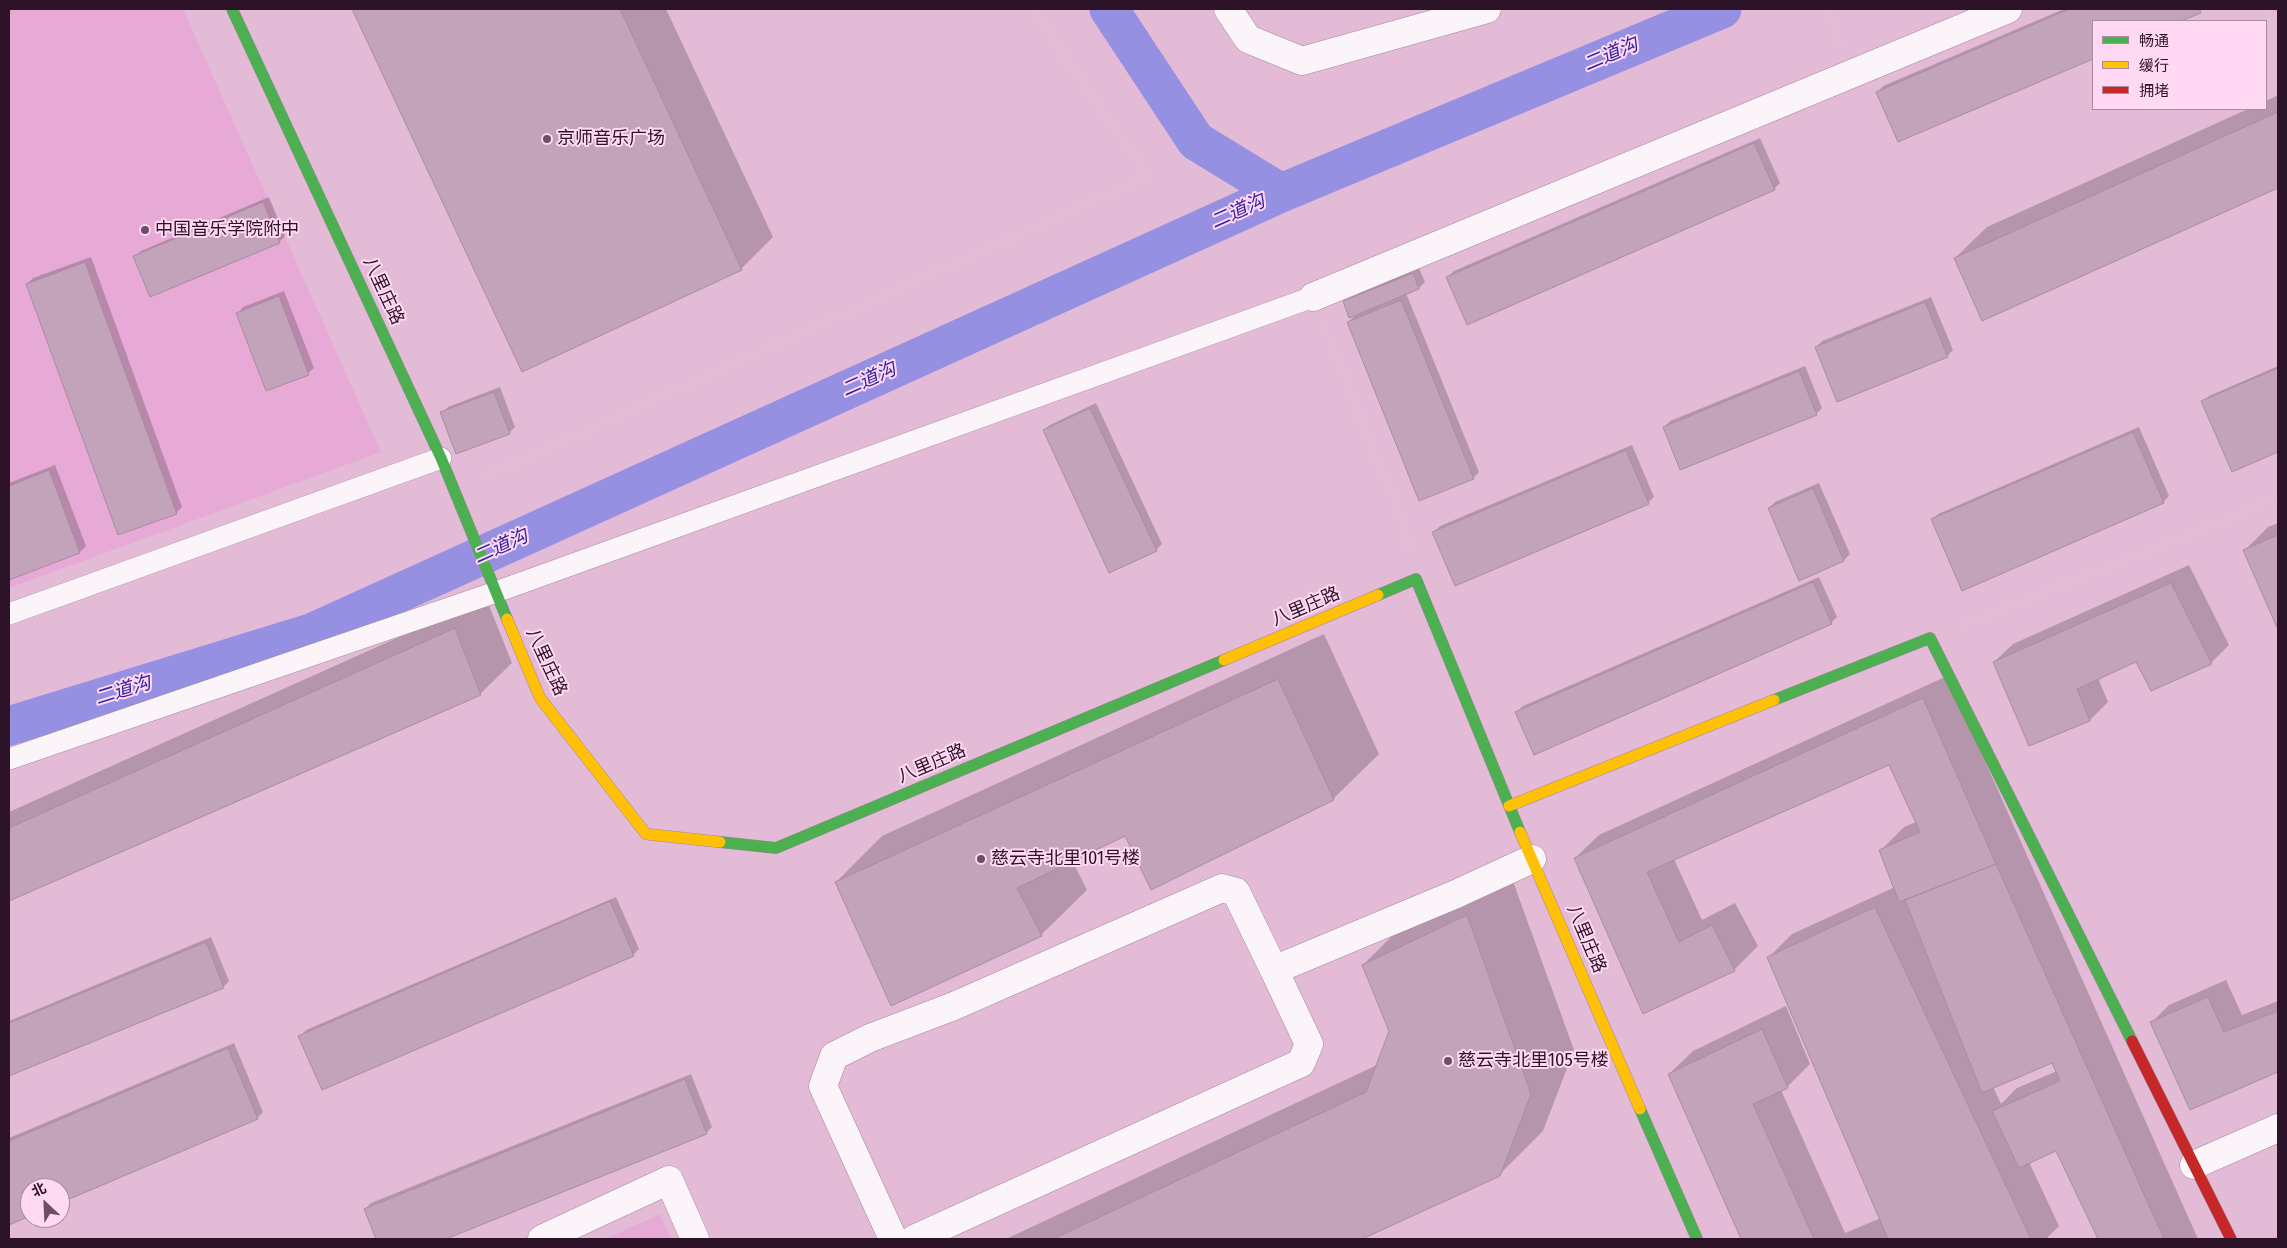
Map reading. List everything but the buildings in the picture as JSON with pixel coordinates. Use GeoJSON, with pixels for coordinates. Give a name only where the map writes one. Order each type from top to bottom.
{"type":"FeatureCollection","features":[{"type":"Feature","properties":{"kind":"street","name":"八里庄路"},"geometry":{"type":"LineString","coordinates":[[232,9],[441,458],[540,698],[646,834],[776,848],[1416,579],[1509,806],[1697,1239]]}},
{"type":"Feature","properties":{"kind":"street"},"geometry":{"type":"LineString","coordinates":[[1228,9],[1248,38],[1302,61],[1486,9]]}},
{"type":"Feature","properties":{"kind":"street"},"geometry":{"type":"LineString","coordinates":[[1313,297],[2008,9]]}},
{"type":"Feature","properties":{"kind":"street"},"geometry":{"type":"LineString","coordinates":[[1509,806],[1930,638],[2231,1239]]}},
{"type":"Feature","properties":{"kind":"street"},"geometry":{"type":"LineString","coordinates":[[1274,970],[1456,894],[1532,859]]}},
{"type":"Feature","properties":{"kind":"street"},"geometry":{"type":"LineString","coordinates":[[893,1239],[823,1086],[834,1056],[870,1038],[954,1006],[1222,888],[1236,892],[1309,1044],[1301,1064],[914,1239]]}},
{"type":"Feature","properties":{"kind":"street"},"geometry":{"type":"LineString","coordinates":[[2194,1165],[2278,1128]]}},
{"type":"Feature","properties":{"kind":"street"},"geometry":{"type":"LineString","coordinates":[[542,1239],[669,1180],[695,1239]]}},
{"type":"Feature","properties":{"kind":"lane"},"geometry":{"type":"LineString","coordinates":[[9,759],[496,592],[1313,297]]}},
{"type":"Feature","properties":{"kind":"lane"},"geometry":{"type":"LineString","coordinates":[[9,614],[441,458]]}},
{"type":"Feature","properties":{"kind":"path"},"geometry":{"type":"LineString","coordinates":[[454,490],[1148,176],[1032,9]]}},
{"type":"Feature","properties":{"kind":"path"},"geometry":{"type":"LineString","coordinates":[[2265,9],[2278,39]]}},
{"type":"Feature","properties":{"kind":"path"},"geometry":{"type":"LineString","coordinates":[[1313,297],[1405,529],[1416,579]]}},
{"type":"Feature","properties":{"kind":"path"},"geometry":{"type":"LineString","coordinates":[[1930,638],[2278,499]]}},
{"type":"Feature","properties":{"kind":"shaded area","name":"中国音乐学院附中"},"geometry":{"type":"Polygon","coordinates":[[[9,9],[183,9],[381,452],[9,588],[9,9]]]}},
{"type":"Feature","properties":{"kind":"shaded area"},"geometry":{"type":"Polygon","coordinates":[[[660,1214],[671,1239],[605,1239],[660,1214]]]}},
{"type":"Feature","properties":{"kind":"waterway"},"geometry":{"type":"LineString","coordinates":[[1109,9],[1196,141],[1281,193]]}},
{"type":"Feature","properties":{"kind":"waterway","name":"二道沟"},"geometry":{"type":"LineString","coordinates":[[9,726],[311,633],[1281,193],[1722,9]]}},
{"type":"Feature","properties":{"kind":"traffic: fast"},"geometry":{"type":"LineString","coordinates":[[232,9],[441,458],[507,619]]}},
{"type":"Feature","properties":{"kind":"traffic: fast"},"geometry":{"type":"LineString","coordinates":[[1378,595],[1416,579],[1520,832]]}},
{"type":"Feature","properties":{"kind":"traffic: fast"},"geometry":{"type":"LineString","coordinates":[[1774,700],[1930,638],[2132,1041]]}},
{"type":"Feature","properties":{"kind":"traffic: fast"},"geometry":{"type":"LineString","coordinates":[[720,842],[776,848],[1224,660]]}},
{"type":"Feature","properties":{"kind":"traffic: fast"},"geometry":{"type":"LineString","coordinates":[[1640,1109],[1697,1239]]}},
{"type":"Feature","properties":{"kind":"traffic: slow"},"geometry":{"type":"LineString","coordinates":[[1224,660],[1378,595]]}},
{"type":"Feature","properties":{"kind":"traffic: slow"},"geometry":{"type":"LineString","coordinates":[[507,619],[540,698],[646,834],[720,842]]}},
{"type":"Feature","properties":{"kind":"traffic: slow"},"geometry":{"type":"LineString","coordinates":[[1509,806],[1774,700]]}},
{"type":"Feature","properties":{"kind":"traffic: slow"},"geometry":{"type":"LineString","coordinates":[[1520,832],[1640,1109]]}},
{"type":"Feature","properties":{"kind":"traffic: jam"},"geometry":{"type":"LineString","coordinates":[[2132,1041],[2231,1239]]}},
{"type":"Feature","properties":{"kind":"place","name":"京师音乐广场"},"geometry":{"type":"Point","coordinates":[547,139]}},
{"type":"Feature","properties":{"kind":"place","name":"中国音乐学院附中"},"geometry":{"type":"Point","coordinates":[145,230]}},
{"type":"Feature","properties":{"kind":"place","name":"慈云寺北里101号楼"},"geometry":{"type":"Point","coordinates":[981,859]}},
{"type":"Feature","properties":{"kind":"place","name":"慈云寺北里105号楼"},"geometry":{"type":"Point","coordinates":[1448,1061]}}]}
